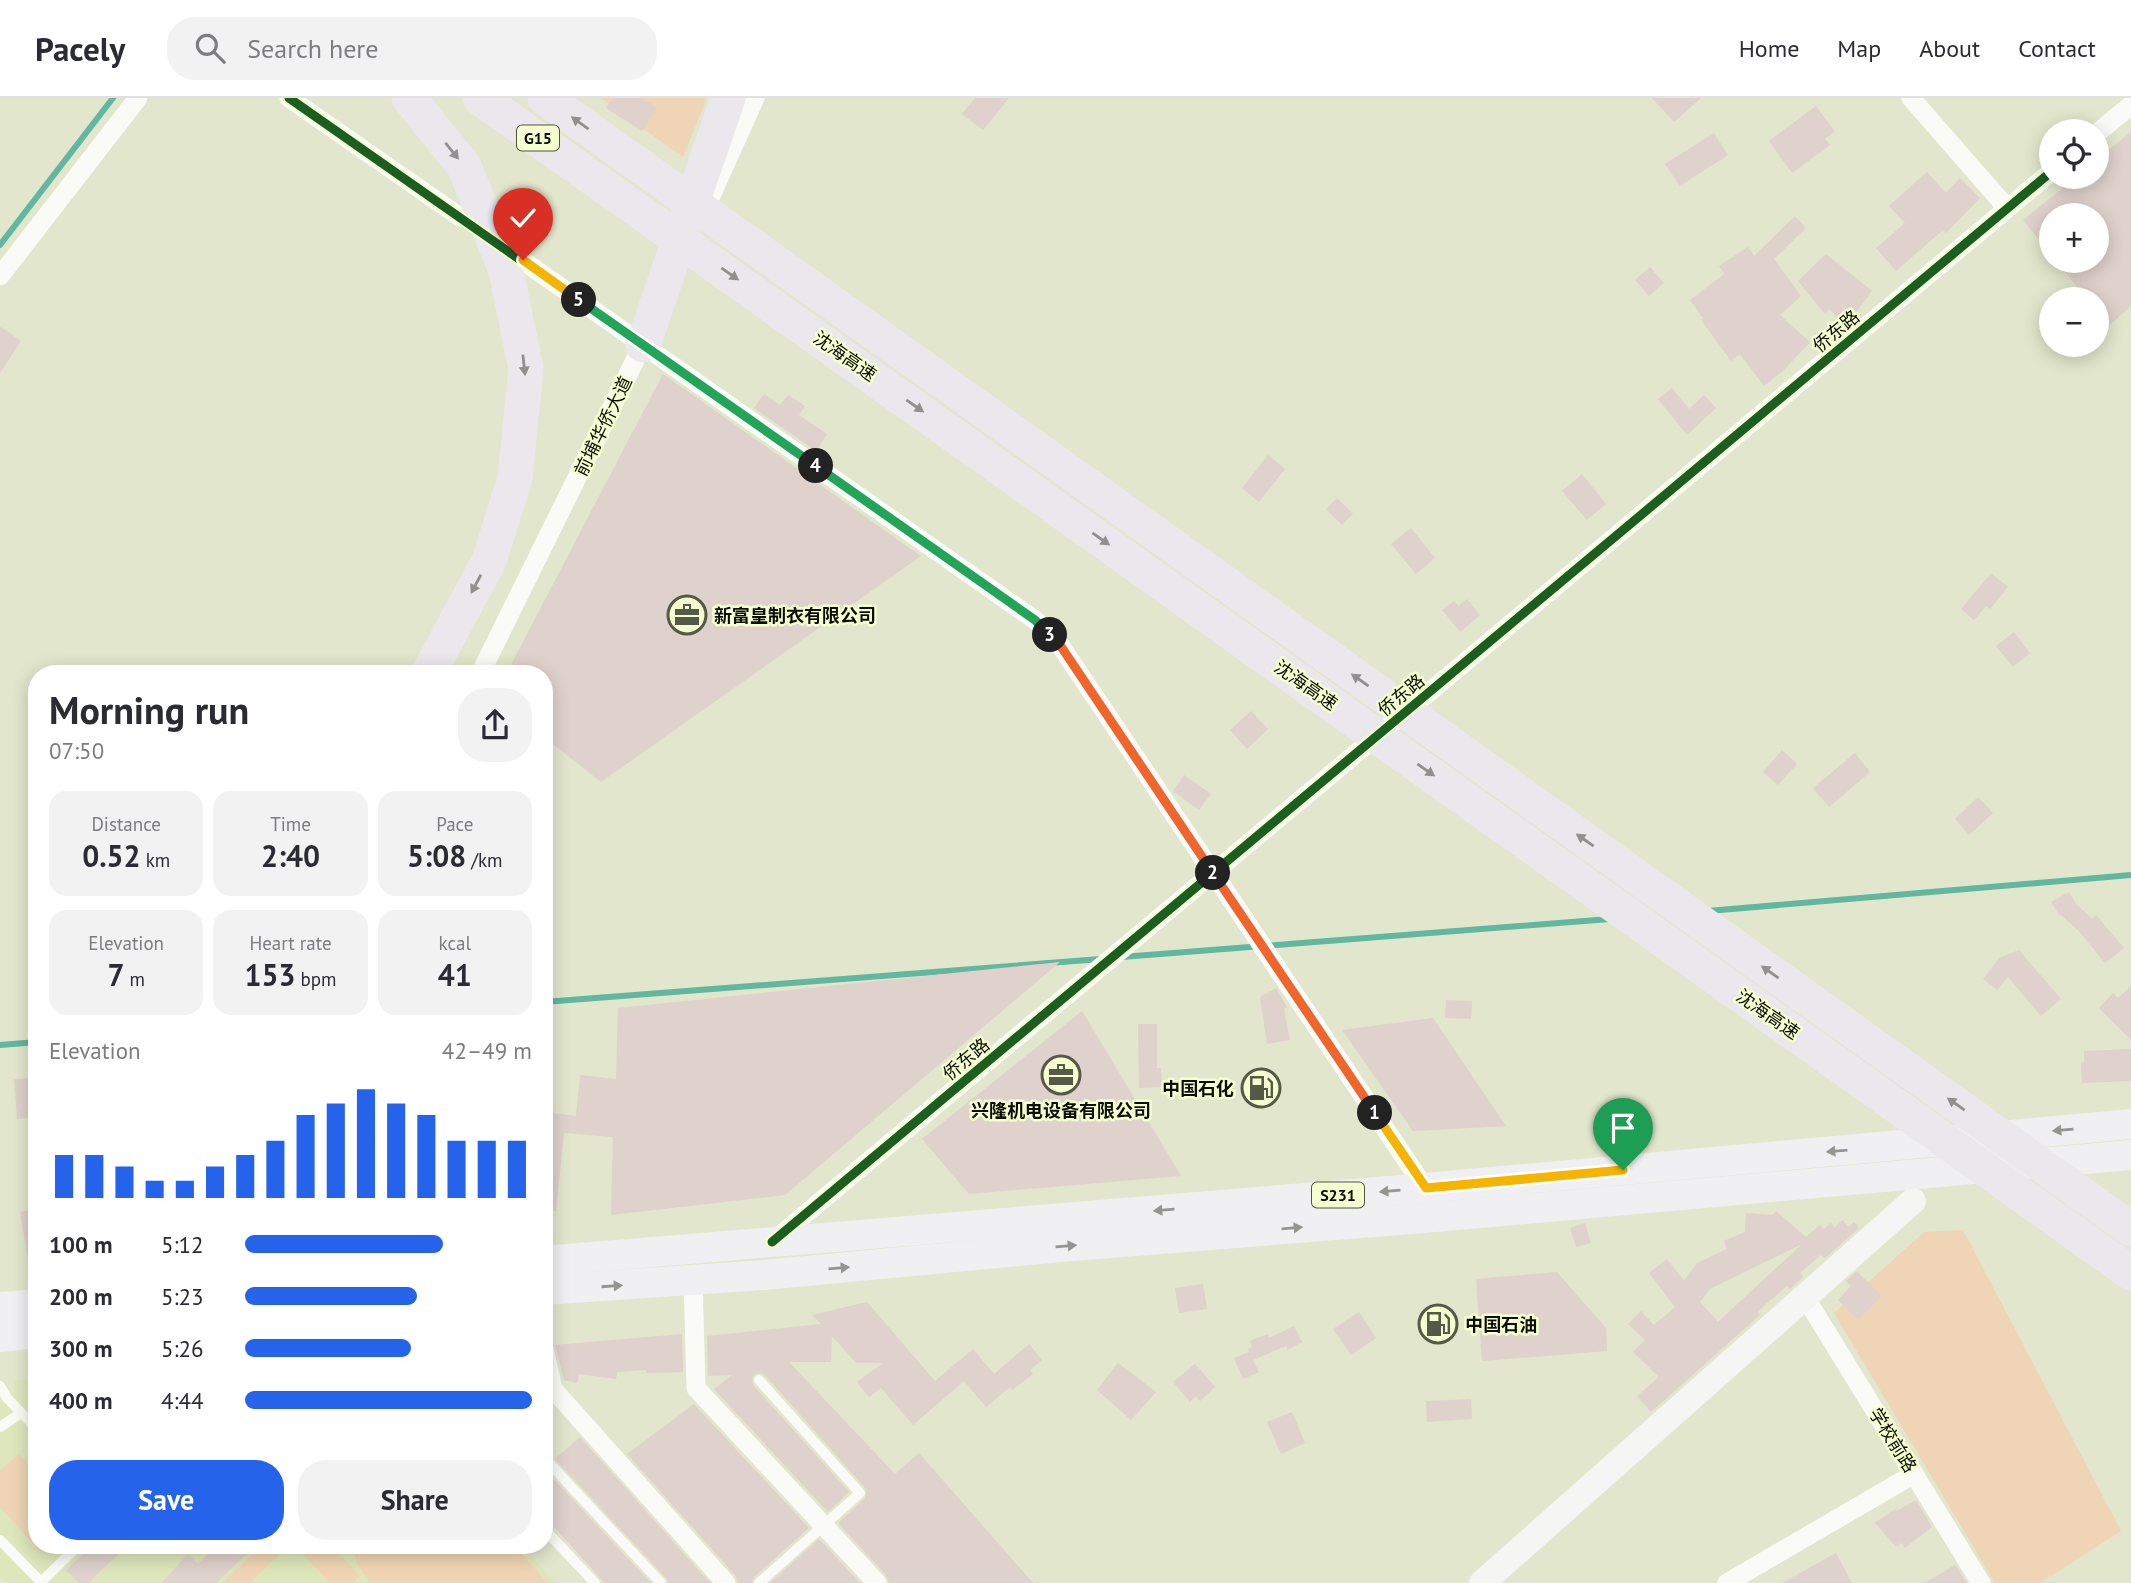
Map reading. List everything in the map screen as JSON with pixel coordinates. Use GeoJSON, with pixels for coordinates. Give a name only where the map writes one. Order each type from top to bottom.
{"type":"FeatureCollection","features":[{"type":"Feature","properties":{"kind":"highway"},"geometry":{"type":"LineString","coordinates":[[409,98],[464,166],[506,271],[526,369],[515,478],[489,561],[433,665]]}},
{"type":"Feature","properties":{"kind":"highway","name":"沈海高速"},"geometry":{"type":"LineString","coordinates":[[480,98],[2131,1273]]}},
{"type":"Feature","properties":{"kind":"highway","name":"沈海高速"},"geometry":{"type":"LineString","coordinates":[[545,98],[2131,1229]]}},
{"type":"Feature","properties":{"kind":"highway"},"geometry":{"type":"LineString","coordinates":[[643,345],[728,98]]}},
{"type":"Feature","properties":{"kind":"main road","name":"S231"},"geometry":{"type":"LineString","coordinates":[[553,1260],[1426,1188],[2131,1124]]}},
{"type":"Feature","properties":{"kind":"main road","name":"S231"},"geometry":{"type":"LineString","coordinates":[[553,1289],[693,1280],[2131,1155]]}},
{"type":"Feature","properties":{"kind":"main road"},"geometry":{"type":"LineString","coordinates":[[0,1307],[28,1305]]}},
{"type":"Feature","properties":{"kind":"main road"},"geometry":{"type":"LineString","coordinates":[[0,1337],[28,1334]]}},
{"type":"Feature","properties":{"kind":"street"},"geometry":{"type":"LineString","coordinates":[[0,276],[138,98]]}},
{"type":"Feature","properties":{"kind":"street"},"geometry":{"type":"LineString","coordinates":[[289,98],[460,217]]}},
{"type":"Feature","properties":{"kind":"street","name":"前埔华侨大道"},"geometry":{"type":"LineString","coordinates":[[484,665],[643,345],[755,98]]}},
{"type":"Feature","properties":{"kind":"street"},"geometry":{"type":"LineString","coordinates":[[1911,98],[2007,208]]}},
{"type":"Feature","properties":{"kind":"street"},"geometry":{"type":"LineString","coordinates":[[2109,123],[2131,105]]}},
{"type":"Feature","properties":{"kind":"street","name":"侨东路"},"geometry":{"type":"LineString","coordinates":[[772,1242],[2039,182]]}},
{"type":"Feature","properties":{"kind":"street"},"geometry":{"type":"LineString","coordinates":[[523,260],[1035,620],[1060,645],[1426,1188]]}},
{"type":"Feature","properties":{"kind":"street"},"geometry":{"type":"LineString","coordinates":[[1482,1583],[1913,1201]]}},
{"type":"Feature","properties":{"kind":"street"},"geometry":{"type":"LineString","coordinates":[[693,1280],[696,1388],[877,1583]]}},
{"type":"Feature","properties":{"kind":"street","name":"学校前路"},"geometry":{"type":"LineString","coordinates":[[1805,1297],[1981,1583]]}},
{"type":"Feature","properties":{"kind":"street"},"geometry":{"type":"LineString","coordinates":[[553,1390],[726,1583]]}},
{"type":"Feature","properties":{"kind":"street"},"geometry":{"type":"LineString","coordinates":[[1727,1583],[1914,1475]]}},
{"type":"Feature","properties":{"kind":"lane"},"geometry":{"type":"LineString","coordinates":[[759,1380],[860,1493],[759,1583]]}},
{"type":"Feature","properties":{"kind":"lane"},"geometry":{"type":"LineString","coordinates":[[0,1387],[28,1420]]}},
{"type":"Feature","properties":{"kind":"lane"},"geometry":{"type":"LineString","coordinates":[[0,1427],[21,1413]]}},
{"type":"Feature","properties":{"kind":"lane"},"geometry":{"type":"LineString","coordinates":[[553,1467],[660,1583]]}},
{"type":"Feature","properties":{"kind":"lane"},"geometry":{"type":"LineString","coordinates":[[553,1539],[595,1583]]}},
{"type":"Feature","properties":{"kind":"lane"},"geometry":{"type":"LineString","coordinates":[[0,1540],[41,1582],[70,1554]]}},
{"type":"Feature","properties":{"kind":"shaded area"},"geometry":{"type":"Polygon","coordinates":[[[601,98],[707,98],[683,157],[601,98]]]}},
{"type":"Feature","properties":{"kind":"shaded area"},"geometry":{"type":"Polygon","coordinates":[[[1963,1230],[2121,1531],[2040,1583],[1995,1583],[1834,1313],[1924,1232],[1963,1230]]]}},
{"type":"Feature","properties":{"kind":"shaded area"},"geometry":{"type":"Polygon","coordinates":[[[28,1379],[28,1554],[529,1554],[555,1583],[7,1583],[0,1576],[0,1403],[15,1393],[14,1380],[28,1379]]]}},
{"type":"Feature","properties":{"kind":"shaded area"},"geometry":{"type":"Polygon","coordinates":[[[19,1454],[28,1464],[28,1538],[0,1507],[0,1471],[19,1454]]]}},
{"type":"Feature","properties":{"kind":"shaded area"},"geometry":{"type":"Polygon","coordinates":[[[253,1554],[280,1554],[250,1583],[222,1583],[253,1554]]]}},
{"type":"Feature","properties":{"kind":"shaded area"},"geometry":{"type":"Polygon","coordinates":[[[303,1554],[339,1554],[360,1576],[353,1583],[330,1583],[303,1554]]]}},
{"type":"Feature","properties":{"kind":"shaded area"},"geometry":{"type":"Polygon","coordinates":[[[355,1554],[522,1554],[548,1583],[370,1583],[357,1564],[355,1554]]]}},
{"type":"Feature","properties":{"kind":"building"},"geometry":{"type":"Polygon","coordinates":[[[613,98],[642,98],[657,108],[642,131],[606,108],[613,98]]]}},
{"type":"Feature","properties":{"kind":"building"},"geometry":{"type":"Polygon","coordinates":[[[975,98],[1009,98],[983,130],[962,114],[975,98]]]}},
{"type":"Feature","properties":{"kind":"building"},"geometry":{"type":"Polygon","coordinates":[[[1652,98],[1701,98],[1674,122],[1652,98]]]}},
{"type":"Feature","properties":{"kind":"building"},"geometry":{"type":"Polygon","coordinates":[[[1816,106],[1835,132],[1825,139],[1830,145],[1792,173],[1769,141],[1816,106]]]}},
{"type":"Feature","properties":{"kind":"building"},"geometry":{"type":"Polygon","coordinates":[[[2131,132],[2131,306],[2109,325],[2109,287],[2077,287],[2066,273],[2109,273],[2109,203],[2044,203],[2061,189],[2109,189],[2109,150],[2131,132]]]}},
{"type":"Feature","properties":{"kind":"building"},"geometry":{"type":"Polygon","coordinates":[[[1714,133],[1728,155],[1680,186],[1665,164],[1714,133]]]}},
{"type":"Feature","properties":{"kind":"building"},"geometry":{"type":"Polygon","coordinates":[[[1927,172],[1946,193],[1960,178],[1980,198],[1946,233],[1943,230],[1896,271],[1876,248],[1905,223],[1889,206],[1927,172]]]}},
{"type":"Feature","properties":{"kind":"building"},"geometry":{"type":"Polygon","coordinates":[[[2039,207],[2039,239],[2023,220],[2039,207]]]}},
{"type":"Feature","properties":{"kind":"building"},"geometry":{"type":"Polygon","coordinates":[[[1795,216],[1806,228],[1774,259],[1801,296],[1780,315],[1810,342],[1783,371],[1764,386],[1740,354],[1731,361],[1690,300],[1724,274],[1719,266],[1748,247],[1754,256],[1795,216]]]}},
{"type":"Feature","properties":{"kind":"building"},"geometry":{"type":"Polygon","coordinates":[[[1826,254],[1872,291],[1856,312],[1851,307],[1837,318],[1830,309],[1825,314],[1798,281],[1826,254]]]}},
{"type":"Feature","properties":{"kind":"building"},"geometry":{"type":"Polygon","coordinates":[[[1650,267],[1664,283],[1649,296],[1635,280],[1650,267]]]}},
{"type":"Feature","properties":{"kind":"building"},"geometry":{"type":"Polygon","coordinates":[[[0,326],[21,341],[0,373],[0,326]]]}},
{"type":"Feature","properties":{"kind":"building","name":"新富皇制衣有限公司"},"geometry":{"type":"Polygon","coordinates":[[[663,374],[921,556],[601,782],[553,744],[553,665],[511,665],[663,374]]]}},
{"type":"Feature","properties":{"kind":"building"},"geometry":{"type":"Polygon","coordinates":[[[1672,388],[1689,409],[1704,395],[1716,408],[1687,435],[1658,399],[1672,388]]]}},
{"type":"Feature","properties":{"kind":"building"},"geometry":{"type":"Polygon","coordinates":[[[764,394],[780,405],[788,395],[805,406],[799,415],[827,434],[816,451],[754,408],[764,394]]]}},
{"type":"Feature","properties":{"kind":"building"},"geometry":{"type":"Polygon","coordinates":[[[1268,455],[1285,469],[1259,502],[1242,488],[1268,455]]]}},
{"type":"Feature","properties":{"kind":"building"},"geometry":{"type":"Polygon","coordinates":[[[1582,474],[1606,504],[1587,520],[1562,491],[1582,474]]]}},
{"type":"Feature","properties":{"kind":"building"},"geometry":{"type":"Polygon","coordinates":[[[1337,498],[1353,514],[1342,525],[1326,509],[1337,498]]]}},
{"type":"Feature","properties":{"kind":"building"},"geometry":{"type":"Polygon","coordinates":[[[1411,528],[1435,558],[1416,574],[1391,544],[1411,528]]]}},
{"type":"Feature","properties":{"kind":"building"},"geometry":{"type":"Polygon","coordinates":[[[1991,573],[2008,587],[1990,609],[1986,606],[1974,620],[1961,609],[1991,573]]]}},
{"type":"Feature","properties":{"kind":"building"},"geometry":{"type":"Polygon","coordinates":[[[1467,599],[1480,615],[1460,632],[1442,610],[1454,601],[1459,606],[1467,599]]]}},
{"type":"Feature","properties":{"kind":"building"},"geometry":{"type":"Polygon","coordinates":[[[2014,632],[2030,653],[2013,667],[1996,646],[2014,632]]]}},
{"type":"Feature","properties":{"kind":"building"},"geometry":{"type":"Polygon","coordinates":[[[1251,711],[1268,729],[1247,749],[1230,730],[1251,711]]]}},
{"type":"Feature","properties":{"kind":"building"},"geometry":{"type":"Polygon","coordinates":[[[1782,750],[1797,764],[1778,785],[1763,772],[1782,750]]]}},
{"type":"Feature","properties":{"kind":"building"},"geometry":{"type":"Polygon","coordinates":[[[1855,753],[1870,772],[1829,807],[1813,788],[1855,753]]]}},
{"type":"Feature","properties":{"kind":"building"},"geometry":{"type":"Polygon","coordinates":[[[1184,775],[1211,794],[1199,810],[1173,791],[1184,775]]]}},
{"type":"Feature","properties":{"kind":"building"},"geometry":{"type":"Polygon","coordinates":[[[1978,797],[1993,813],[1969,835],[1955,819],[1978,797]]]}},
{"type":"Feature","properties":{"kind":"building"},"geometry":{"type":"Polygon","coordinates":[[[2069,892],[2076,904],[2092,919],[2096,915],[2124,948],[2105,963],[2078,930],[2060,916],[2051,902],[2069,892]]]}},
{"type":"Feature","properties":{"kind":"building"},"geometry":{"type":"Polygon","coordinates":[[[2019,950],[2061,999],[2041,1016],[2008,977],[1997,990],[1983,979],[1999,958],[2019,950]]]}},
{"type":"Feature","properties":{"kind":"building"},"geometry":{"type":"Polygon","coordinates":[[[1060,962],[785,1195],[611,1215],[613,1137],[564,1133],[556,1211],[553,1211],[553,1113],[576,1116],[580,1075],[616,1079],[618,1008],[1060,962]]]}},
{"type":"Feature","properties":{"kind":"building"},"geometry":{"type":"Polygon","coordinates":[[[2131,986],[2131,1040],[2099,1008],[2113,993],[2118,998],[2131,986]]]}},
{"type":"Feature","properties":{"kind":"building"},"geometry":{"type":"Polygon","coordinates":[[[1276,988],[1287,1007],[1284,1009],[1290,1040],[1267,1044],[1260,997],[1276,988]]]}},
{"type":"Feature","properties":{"kind":"building"},"geometry":{"type":"Polygon","coordinates":[[[1446,1000],[1472,1001],[1471,1019],[1445,1018],[1446,1000]]]}},
{"type":"Feature","properties":{"kind":"building","name":"兴隆机电设备有限公司"},"geometry":{"type":"Polygon","coordinates":[[[1082,1011],[1181,1176],[969,1194],[922,1139],[1082,1011]]]}},
{"type":"Feature","properties":{"kind":"building"},"geometry":{"type":"Polygon","coordinates":[[[1433,1018],[1506,1126],[1413,1131],[1342,1030],[1433,1018]]]}},
{"type":"Feature","properties":{"kind":"building"},"geometry":{"type":"Polygon","coordinates":[[[1138,1024],[1157,1024],[1157,1068],[1161,1068],[1162,1087],[1139,1088],[1138,1024]]]}},
{"type":"Feature","properties":{"kind":"building"},"geometry":{"type":"Polygon","coordinates":[[[2131,1049],[2131,1081],[2082,1083],[2081,1064],[2084,1063],[2084,1051],[2131,1049]]]}},
{"type":"Feature","properties":{"kind":"building"},"geometry":{"type":"Polygon","coordinates":[[[28,1078],[28,1118],[17,1119],[14,1079],[28,1078]]]}},
{"type":"Feature","properties":{"kind":"building"},"geometry":{"type":"Polygon","coordinates":[[[28,1211],[28,1260],[20,1212],[28,1211]]]}},
{"type":"Feature","properties":{"kind":"building"},"geometry":{"type":"Polygon","coordinates":[[[1776,1211],[1806,1237],[1820,1225],[1824,1229],[1831,1223],[1835,1228],[1842,1220],[1849,1227],[1854,1222],[1859,1228],[1825,1258],[1821,1255],[1800,1273],[1803,1277],[1790,1289],[1787,1286],[1757,1312],[1760,1315],[1651,1412],[1637,1396],[1659,1377],[1633,1352],[1645,1340],[1628,1324],[1641,1311],[1654,1325],[1675,1307],[1649,1273],[1667,1259],[1684,1281],[1697,1263],[1727,1249],[1724,1241],[1745,1232],[1746,1213],[1772,1215],[1776,1211]],[[1802,1244],[1710,1289],[1700,1302],[1718,1322],[1802,1244]]]}},
{"type":"Feature","properties":{"kind":"building"},"geometry":{"type":"Polygon","coordinates":[[[1585,1223],[1591,1243],[1576,1247],[1570,1228],[1585,1223]]]}},
{"type":"Feature","properties":{"kind":"building"},"geometry":{"type":"Polygon","coordinates":[[[1857,1271],[1882,1296],[1858,1320],[1838,1300],[1851,1286],[1846,1281],[1857,1271]]]}},
{"type":"Feature","properties":{"kind":"building"},"geometry":{"type":"Polygon","coordinates":[[[1557,1272],[1606,1328],[1607,1351],[1482,1361],[1476,1279],[1557,1272]]]}},
{"type":"Feature","properties":{"kind":"building"},"geometry":{"type":"Polygon","coordinates":[[[1203,1284],[1207,1309],[1179,1313],[1175,1288],[1203,1284]]]}},
{"type":"Feature","properties":{"kind":"building"},"geometry":{"type":"Polygon","coordinates":[[[867,1302],[935,1381],[973,1349],[994,1374],[1029,1344],[1042,1360],[1030,1370],[1033,1374],[1012,1390],[1010,1387],[986,1407],[964,1381],[913,1425],[881,1388],[869,1397],[857,1382],[883,1363],[856,1363],[832,1336],[831,1362],[789,1362],[895,1474],[919,1453],[1033,1583],[889,1583],[886,1575],[838,1523],[865,1498],[866,1489],[765,1375],[755,1374],[752,1378],[753,1385],[849,1492],[828,1512],[714,1389],[732,1375],[708,1376],[707,1336],[821,1324],[812,1315],[867,1302]]]}},
{"type":"Feature","properties":{"kind":"building"},"geometry":{"type":"Polygon","coordinates":[[[1359,1312],[1376,1338],[1351,1355],[1333,1329],[1359,1312]]]}},
{"type":"Feature","properties":{"kind":"building"},"geometry":{"type":"Polygon","coordinates":[[[1294,1326],[1302,1342],[1288,1350],[1286,1346],[1253,1360],[1259,1372],[1243,1379],[1234,1358],[1249,1352],[1248,1349],[1252,1347],[1250,1341],[1268,1334],[1269,1338],[1294,1326]]]}},
{"type":"Feature","properties":{"kind":"building"},"geometry":{"type":"Polygon","coordinates":[[[682,1334],[683,1372],[617,1372],[616,1379],[579,1374],[577,1383],[564,1380],[555,1345],[682,1334]]]}},
{"type":"Feature","properties":{"kind":"building"},"geometry":{"type":"Polygon","coordinates":[[[1118,1363],[1156,1392],[1131,1420],[1097,1390],[1118,1363]]]}},
{"type":"Feature","properties":{"kind":"building"},"geometry":{"type":"Polygon","coordinates":[[[1195,1364],[1215,1387],[1200,1401],[1196,1396],[1190,1402],[1173,1382],[1195,1364]]]}},
{"type":"Feature","properties":{"kind":"building"},"geometry":{"type":"Polygon","coordinates":[[[1471,1399],[1472,1419],[1427,1422],[1426,1401],[1471,1399]]]}},
{"type":"Feature","properties":{"kind":"building"},"geometry":{"type":"Polygon","coordinates":[[[694,1404],[809,1528],[754,1577],[752,1583],[738,1583],[735,1575],[627,1454],[694,1404]]]}},
{"type":"Feature","properties":{"kind":"building"},"geometry":{"type":"Polygon","coordinates":[[[1292,1412],[1305,1443],[1281,1454],[1267,1422],[1292,1412]]]}},
{"type":"Feature","properties":{"kind":"building"},"geometry":{"type":"Polygon","coordinates":[[[580,1437],[710,1583],[668,1583],[555,1459],[580,1437]]]}},
{"type":"Feature","properties":{"kind":"building"},"geometry":{"type":"Polygon","coordinates":[[[553,1479],[651,1583],[605,1583],[553,1527],[553,1479]]]}},
{"type":"Feature","properties":{"kind":"building"},"geometry":{"type":"Polygon","coordinates":[[[1916,1500],[1932,1527],[1905,1548],[1901,1543],[1896,1547],[1875,1523],[1895,1509],[1897,1511],[1916,1500]]]}},
{"type":"Feature","properties":{"kind":"building"},"geometry":{"type":"Polygon","coordinates":[[[819,1539],[860,1583],[770,1583],[819,1539]]]}},
{"type":"Feature","properties":{"kind":"building"},"geometry":{"type":"Polygon","coordinates":[[[1836,1553],[1852,1583],[1782,1583],[1836,1553]]]}},
{"type":"Feature","properties":{"kind":"building"},"geometry":{"type":"Polygon","coordinates":[[[83,1554],[119,1554],[88,1583],[78,1583],[66,1570],[83,1554]]]}},
{"type":"Feature","properties":{"kind":"building"},"geometry":{"type":"Polygon","coordinates":[[[188,1554],[198,1564],[208,1554],[247,1554],[216,1583],[162,1583],[188,1554]]]}},
{"type":"Feature","properties":{"kind":"building"},"geometry":{"type":"Polygon","coordinates":[[[1955,1565],[1967,1583],[1925,1583],[1955,1565]]]}},
{"type":"Feature","properties":{"kind":"waterway"},"geometry":{"type":"LineString","coordinates":[[0,245],[113,98]]}},
{"type":"Feature","properties":{"kind":"waterway"},"geometry":{"type":"LineString","coordinates":[[1708,911],[2131,875]]}},
{"type":"Feature","properties":{"kind":"waterway"},"geometry":{"type":"LineString","coordinates":[[1122,957],[1610,919]]}},
{"type":"Feature","properties":{"kind":"waterway"},"geometry":{"type":"LineString","coordinates":[[553,1001],[1101,959]]}},
{"type":"Feature","properties":{"kind":"waterway"},"geometry":{"type":"LineString","coordinates":[[0,1045],[28,1043]]}},
{"type":"Feature","properties":{"kind":"cycle path"},"geometry":{"type":"LineString","coordinates":[[289,98],[1035,620],[1060,645],[1425,1188]]}},
{"type":"Feature","properties":{"kind":"cycle path"},"geometry":{"type":"LineString","coordinates":[[772,1242],[2039,182]]}},
{"type":"Feature","properties":{"kind":"place","name":"新富皇制衣有限公司"},"geometry":{"type":"Point","coordinates":[687,615]}},
{"type":"Feature","properties":{"kind":"place","name":"兴隆机电设备有限公司"},"geometry":{"type":"Point","coordinates":[1061,1075]}},
{"type":"Feature","properties":{"kind":"place","name":"中国石化"},"geometry":{"type":"Point","coordinates":[1261,1088]}},
{"type":"Feature","properties":{"kind":"place","name":"中国石油"},"geometry":{"type":"Point","coordinates":[1438,1324]}},
{"type":"Feature","properties":{"kind":"route"},"geometry":{"type":"LineString","coordinates":[[523,260],[1035,620],[1060,645],[1426,1188],[1623,1170]]}}]}
